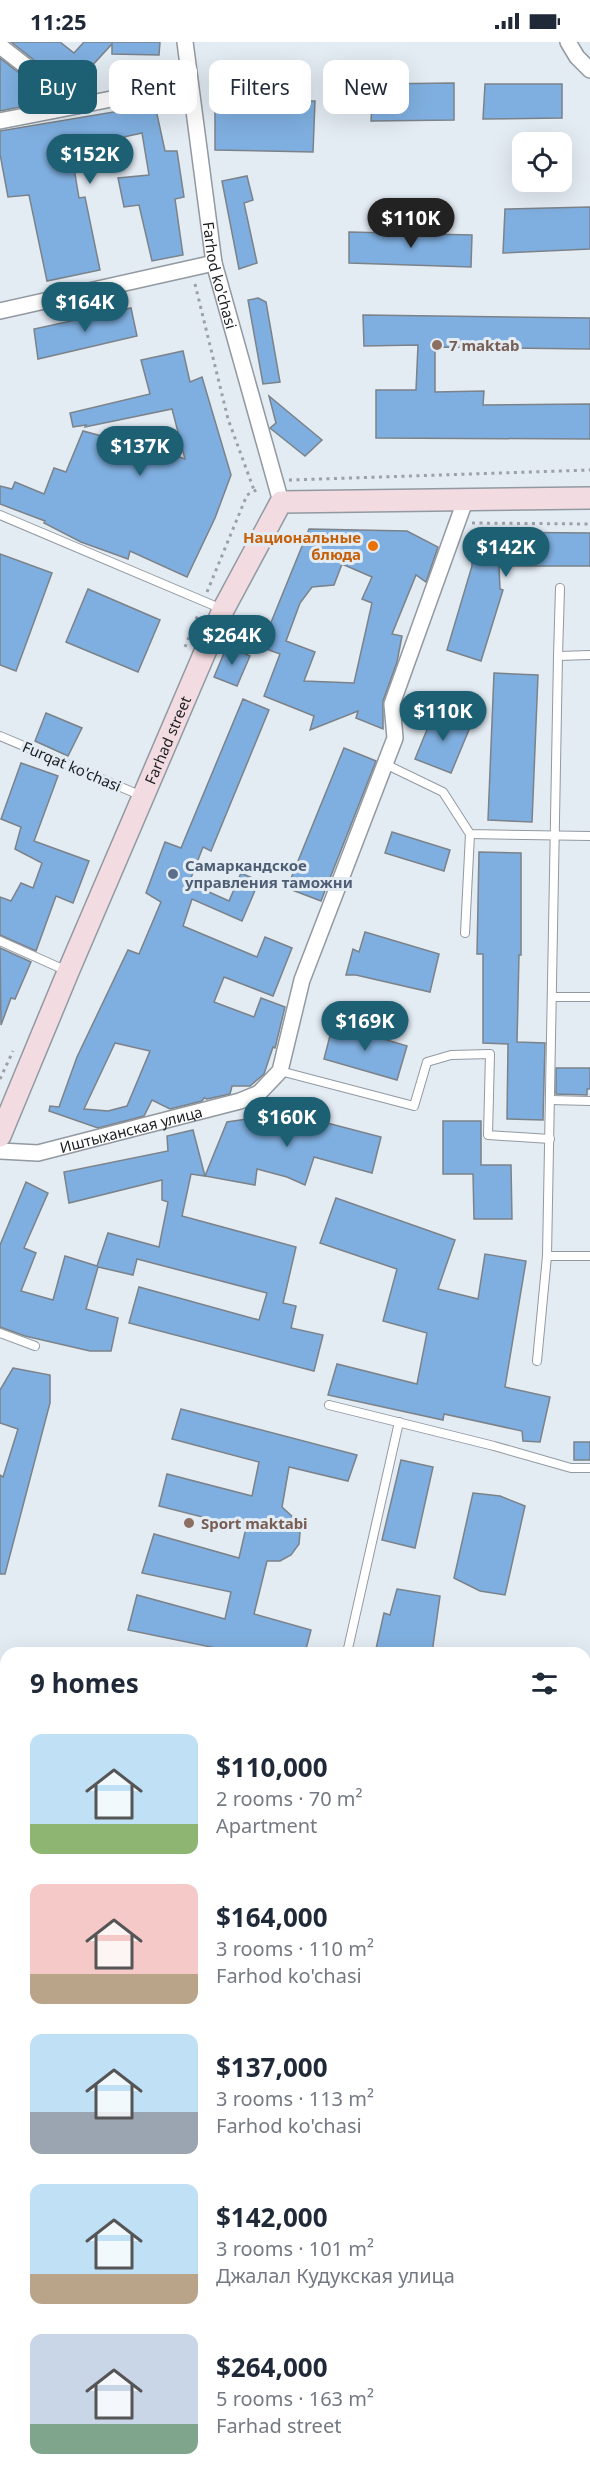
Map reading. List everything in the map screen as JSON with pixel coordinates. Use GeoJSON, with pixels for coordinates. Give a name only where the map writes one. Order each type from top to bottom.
{"type":"FeatureCollection","features":[{"type":"Feature","properties":{"kind":"street","name":"Farhod ko'chasi"},"geometry":{"type":"LineString","coordinates":[[185,42],[187,60]]}},
{"type":"Feature","properties":{"kind":"street"},"geometry":{"type":"LineString","coordinates":[[568,42],[577,57],[590,70]]}},
{"type":"Feature","properties":{"kind":"street"},"geometry":{"type":"LineString","coordinates":[[0,46],[18,60]]}},
{"type":"Feature","properties":{"kind":"street"},"geometry":{"type":"LineString","coordinates":[[0,121],[36,114]]}},
{"type":"Feature","properties":{"kind":"street","name":"Farhod ko'chasi"},"geometry":{"type":"LineString","coordinates":[[193,114],[214,263],[281,502]]}},
{"type":"Feature","properties":{"kind":"street"},"geometry":{"type":"LineString","coordinates":[[0,311],[214,263]]}},
{"type":"Feature","properties":{"kind":"street"},"geometry":{"type":"LineString","coordinates":[[281,502],[590,498]]}},
{"type":"Feature","properties":{"kind":"street"},"geometry":{"type":"LineString","coordinates":[[280,1071],[302,980],[395,738],[392,704],[465,501]]}},
{"type":"Feature","properties":{"kind":"street","name":"Farhad street"},"geometry":{"type":"LineString","coordinates":[[0,1136],[223,610],[281,502]]}},
{"type":"Feature","properties":{"kind":"street","name":"Иштыханская улица"},"geometry":{"type":"LineString","coordinates":[[0,1151],[38,1153],[240,1101],[259,1093],[280,1071]]}},
{"type":"Feature","properties":{"kind":"lane"},"geometry":{"type":"LineString","coordinates":[[0,515],[223,610]]}},
{"type":"Feature","properties":{"kind":"lane"},"geometry":{"type":"LineString","coordinates":[[537,1361],[547,1256],[560,588]]}},
{"type":"Feature","properties":{"kind":"lane"},"geometry":{"type":"LineString","coordinates":[[558,656],[590,655]]}},
{"type":"Feature","properties":{"kind":"lane","name":"Furqat ko'chasi"},"geometry":{"type":"LineString","coordinates":[[0,736],[144,797]]}},
{"type":"Feature","properties":{"kind":"lane"},"geometry":{"type":"LineString","coordinates":[[385,764],[444,792],[470,834],[465,933]]}},
{"type":"Feature","properties":{"kind":"lane"},"geometry":{"type":"LineString","coordinates":[[470,834],[590,836]]}},
{"type":"Feature","properties":{"kind":"lane"},"geometry":{"type":"LineString","coordinates":[[0,941],[68,972]]}},
{"type":"Feature","properties":{"kind":"lane"},"geometry":{"type":"LineString","coordinates":[[552,996],[590,997]]}},
{"type":"Feature","properties":{"kind":"lane"},"geometry":{"type":"LineString","coordinates":[[280,1071],[414,1106],[427,1062],[451,1055],[490,1054],[488,1135],[550,1139]]}},
{"type":"Feature","properties":{"kind":"lane"},"geometry":{"type":"LineString","coordinates":[[550,1100],[590,1101]]}},
{"type":"Feature","properties":{"kind":"lane"},"geometry":{"type":"LineString","coordinates":[[547,1256],[590,1256]]}},
{"type":"Feature","properties":{"kind":"lane"},"geometry":{"type":"LineString","coordinates":[[0,1333],[35,1346]]}},
{"type":"Feature","properties":{"kind":"lane"},"geometry":{"type":"LineString","coordinates":[[329,1405],[571,1468],[590,1468]]}},
{"type":"Feature","properties":{"kind":"lane"},"geometry":{"type":"LineString","coordinates":[[348,1647],[399,1422]]}},
{"type":"Feature","properties":{"kind":"path"},"geometry":{"type":"LineString","coordinates":[[195,282],[228,419],[255,491]]}},
{"type":"Feature","properties":{"kind":"path"},"geometry":{"type":"LineString","coordinates":[[275,480],[590,470]]}},
{"type":"Feature","properties":{"kind":"path"},"geometry":{"type":"LineString","coordinates":[[457,523],[590,524]]}},
{"type":"Feature","properties":{"kind":"building"},"geometry":{"type":"Polygon","coordinates":[[[11,42],[60,42],[74,53],[84,42],[160,42],[159,55],[112,54],[112,44],[97,60],[34,60],[11,42]]]}},
{"type":"Feature","properties":{"kind":"building"},"geometry":{"type":"Polygon","coordinates":[[[0,58],[18,72],[18,107],[0,111],[0,58]]]}},
{"type":"Feature","properties":{"kind":"building"},"geometry":{"type":"Polygon","coordinates":[[[454,83],[454,120],[371,121],[371,114],[409,114],[409,84],[454,83]]]}},
{"type":"Feature","properties":{"kind":"building"},"geometry":{"type":"Polygon","coordinates":[[[485,84],[562,84],[562,118],[483,119],[485,84]]]}},
{"type":"Feature","properties":{"kind":"building"},"geometry":{"type":"Polygon","coordinates":[[[311,101],[315,101],[313,152],[215,150],[215,114],[311,114],[311,101]]]}},
{"type":"Feature","properties":{"kind":"building"},"geometry":{"type":"Polygon","coordinates":[[[109,113],[157,114],[165,151],[177,151],[184,197],[175,199],[183,255],[152,261],[139,205],[124,207],[118,178],[149,175],[142,133],[110,140],[114,160],[74,168],[79,198],[85,197],[100,270],[47,281],[29,195],[8,197],[0,154],[0,131],[109,113]]]}},
{"type":"Feature","properties":{"kind":"building"},"geometry":{"type":"Polygon","coordinates":[[[247,176],[253,200],[244,203],[257,263],[239,269],[222,181],[247,176]]]}},
{"type":"Feature","properties":{"kind":"building"},"geometry":{"type":"Polygon","coordinates":[[[590,207],[590,249],[503,253],[505,209],[590,207]]]}},
{"type":"Feature","properties":{"kind":"building"},"geometry":{"type":"Polygon","coordinates":[[[349,232],[472,235],[471,267],[349,263],[349,232]]]}},
{"type":"Feature","properties":{"kind":"building"},"geometry":{"type":"Polygon","coordinates":[[[258,298],[266,302],[280,382],[263,384],[248,300],[258,298]]]}},
{"type":"Feature","properties":{"kind":"building"},"geometry":{"type":"Polygon","coordinates":[[[131,308],[137,336],[38,359],[34,329],[131,308]]]}},
{"type":"Feature","properties":{"kind":"building"},"geometry":{"type":"Polygon","coordinates":[[[363,315],[590,318],[590,349],[435,347],[435,392],[484,391],[483,405],[590,404],[590,439],[376,438],[376,390],[416,390],[418,345],[364,346],[363,315]]]}},
{"type":"Feature","properties":{"kind":"building"},"geometry":{"type":"Polygon","coordinates":[[[183,351],[190,382],[202,377],[231,475],[215,518],[187,577],[130,551],[128,559],[81,542],[44,523],[45,521],[0,504],[0,486],[12,489],[15,482],[44,494],[54,468],[66,472],[83,431],[157,451],[158,449],[185,459],[172,409],[85,427],[86,425],[73,427],[70,413],[150,394],[141,360],[183,351]]]}},
{"type":"Feature","properties":{"kind":"building"},"geometry":{"type":"Polygon","coordinates":[[[269,396],[322,440],[305,456],[270,428],[276,423],[269,396]]]}},
{"type":"Feature","properties":{"kind":"building"},"geometry":{"type":"Polygon","coordinates":[[[309,529],[407,531],[438,547],[426,582],[416,575],[392,634],[402,636],[397,662],[383,701],[383,729],[356,718],[358,711],[310,730],[314,716],[264,696],[280,654],[261,647],[309,529]],[[342,564],[334,585],[312,587],[300,603],[286,641],[315,652],[304,681],[354,683],[372,603],[362,599],[372,577],[342,564]]]}},
{"type":"Feature","properties":{"kind":"building"},"geometry":{"type":"Polygon","coordinates":[[[472,532],[590,533],[590,566],[499,566],[500,589],[503,590],[481,661],[447,650],[472,566],[472,532]]]}},
{"type":"Feature","properties":{"kind":"building"},"geometry":{"type":"Polygon","coordinates":[[[0,554],[52,573],[16,671],[0,665],[0,554]]]}},
{"type":"Feature","properties":{"kind":"building"},"geometry":{"type":"Polygon","coordinates":[[[88,589],[160,620],[138,672],[66,642],[88,589]]]}},
{"type":"Feature","properties":{"kind":"building"},"geometry":{"type":"Polygon","coordinates":[[[227,646],[250,656],[237,686],[214,677],[227,646]]]}},
{"type":"Feature","properties":{"kind":"building"},"geometry":{"type":"Polygon","coordinates":[[[494,673],[538,675],[532,822],[488,820],[494,673]]]}},
{"type":"Feature","properties":{"kind":"building"},"geometry":{"type":"Polygon","coordinates":[[[243,699],[269,710],[211,851],[203,847],[189,883],[229,901],[241,873],[259,881],[242,921],[192,899],[183,926],[257,957],[265,937],[292,948],[273,996],[224,977],[214,1002],[254,1017],[261,998],[285,1007],[275,1048],[273,1047],[264,1074],[250,1086],[232,1086],[230,1094],[204,1098],[202,1101],[170,1109],[152,1100],[144,1116],[98,1128],[49,1111],[50,1106],[59,1107],[77,1057],[128,950],[139,954],[161,902],[146,893],[165,842],[181,848],[243,699]],[[115,1043],[84,1109],[108,1111],[127,1106],[150,1051],[115,1043]]]}},
{"type":"Feature","properties":{"kind":"building"},"geometry":{"type":"Polygon","coordinates":[[[435,710],[471,725],[451,773],[415,759],[435,710]]]}},
{"type":"Feature","properties":{"kind":"building"},"geometry":{"type":"Polygon","coordinates":[[[46,713],[82,728],[68,756],[35,741],[46,713]]]}},
{"type":"Feature","properties":{"kind":"building"},"geometry":{"type":"Polygon","coordinates":[[[344,748],[376,761],[321,901],[287,888],[344,748]]]}},
{"type":"Feature","properties":{"kind":"building"},"geometry":{"type":"Polygon","coordinates":[[[21,763],[58,776],[34,841],[89,861],[73,903],[56,896],[36,951],[0,935],[0,897],[11,901],[21,883],[33,888],[42,863],[15,849],[21,827],[1,819],[21,763]]]}},
{"type":"Feature","properties":{"kind":"building"},"geometry":{"type":"Polygon","coordinates":[[[392,832],[450,850],[444,871],[385,853],[392,832]]]}},
{"type":"Feature","properties":{"kind":"building"},"geometry":{"type":"Polygon","coordinates":[[[479,852],[521,853],[521,955],[519,955],[517,1042],[545,1043],[543,1120],[507,1119],[508,1044],[483,1043],[483,954],[477,954],[479,852]]]}},
{"type":"Feature","properties":{"kind":"building"},"geometry":{"type":"Polygon","coordinates":[[[365,932],[439,954],[430,992],[356,975],[346,975],[353,949],[359,952],[365,932]]]}},
{"type":"Feature","properties":{"kind":"building"},"geometry":{"type":"Polygon","coordinates":[[[0,948],[31,962],[15,999],[11,998],[1,1025],[0,948]]]}},
{"type":"Feature","properties":{"kind":"building"},"geometry":{"type":"Polygon","coordinates":[[[333,1024],[407,1046],[397,1080],[324,1059],[333,1024]]]}},
{"type":"Feature","properties":{"kind":"building"},"geometry":{"type":"Polygon","coordinates":[[[556,1068],[590,1068],[590,1089],[587,1089],[587,1095],[556,1094],[556,1068]]]}},
{"type":"Feature","properties":{"kind":"building"},"geometry":{"type":"Polygon","coordinates":[[[258,1106],[303,1123],[304,1117],[381,1137],[372,1173],[314,1157],[305,1185],[287,1177],[257,1169],[255,1185],[205,1176],[227,1122],[254,1118],[258,1106]]]}},
{"type":"Feature","properties":{"kind":"building"},"geometry":{"type":"Polygon","coordinates":[[[443,1121],[481,1121],[481,1165],[511,1165],[512,1219],[474,1219],[473,1174],[443,1174],[443,1121]]]}},
{"type":"Feature","properties":{"kind":"building"},"geometry":{"type":"Polygon","coordinates":[[[193,1130],[205,1176],[191,1174],[182,1216],[296,1247],[283,1303],[296,1306],[291,1328],[323,1335],[314,1371],[129,1323],[139,1287],[259,1320],[267,1293],[137,1259],[133,1275],[98,1267],[86,1309],[118,1318],[111,1351],[90,1351],[25,1336],[0,1327],[0,1245],[26,1182],[48,1193],[24,1248],[36,1253],[21,1291],[53,1300],[65,1256],[97,1266],[108,1233],[159,1247],[168,1202],[162,1200],[162,1180],[69,1203],[64,1172],[168,1151],[167,1136],[193,1130]]]}},
{"type":"Feature","properties":{"kind":"building"},"geometry":{"type":"Polygon","coordinates":[[[336,1198],[455,1240],[438,1289],[478,1299],[485,1254],[526,1261],[505,1387],[550,1397],[540,1442],[523,1441],[522,1431],[444,1414],[443,1420],[328,1395],[337,1364],[417,1384],[427,1333],[383,1321],[397,1269],[320,1243],[336,1198]]]}},
{"type":"Feature","properties":{"kind":"building"},"geometry":{"type":"Polygon","coordinates":[[[13,1368],[50,1375],[50,1403],[5,1574],[0,1574],[0,1475],[3,1477],[18,1429],[0,1423],[0,1390],[13,1368]]]}},
{"type":"Feature","properties":{"kind":"building"},"geometry":{"type":"Polygon","coordinates":[[[181,1409],[357,1455],[348,1481],[289,1467],[282,1507],[296,1520],[300,1533],[299,1544],[291,1555],[280,1561],[267,1561],[254,1614],[311,1630],[307,1647],[211,1647],[128,1630],[137,1595],[225,1619],[231,1592],[142,1573],[154,1534],[239,1558],[246,1528],[159,1506],[167,1474],[252,1496],[259,1462],[172,1439],[181,1409]]]}},
{"type":"Feature","properties":{"kind":"building"},"geometry":{"type":"Polygon","coordinates":[[[574,1442],[590,1442],[590,1460],[574,1460],[574,1442]]]}},
{"type":"Feature","properties":{"kind":"building"},"geometry":{"type":"Polygon","coordinates":[[[401,1460],[433,1467],[415,1548],[382,1540],[401,1460]]]}},
{"type":"Feature","properties":{"kind":"building"},"geometry":{"type":"Polygon","coordinates":[[[473,1493],[500,1496],[525,1506],[505,1595],[480,1591],[454,1578],[473,1493]]]}},
{"type":"Feature","properties":{"kind":"building"},"geometry":{"type":"Polygon","coordinates":[[[397,1589],[440,1596],[433,1647],[376,1647],[384,1613],[390,1615],[397,1589]]]}},
{"type":"Feature","properties":{"kind":"place","name":"7 maktab"},"geometry":{"type":"Point","coordinates":[437,345]}},
{"type":"Feature","properties":{"kind":"place","name":"Национальные блюда"},"geometry":{"type":"Point","coordinates":[373,546]}},
{"type":"Feature","properties":{"kind":"place","name":"Самаркандское управления таможни"},"geometry":{"type":"Point","coordinates":[173,874]}},
{"type":"Feature","properties":{"kind":"place","name":"Sport maktabi"},"geometry":{"type":"Point","coordinates":[189,1523]}}]}
